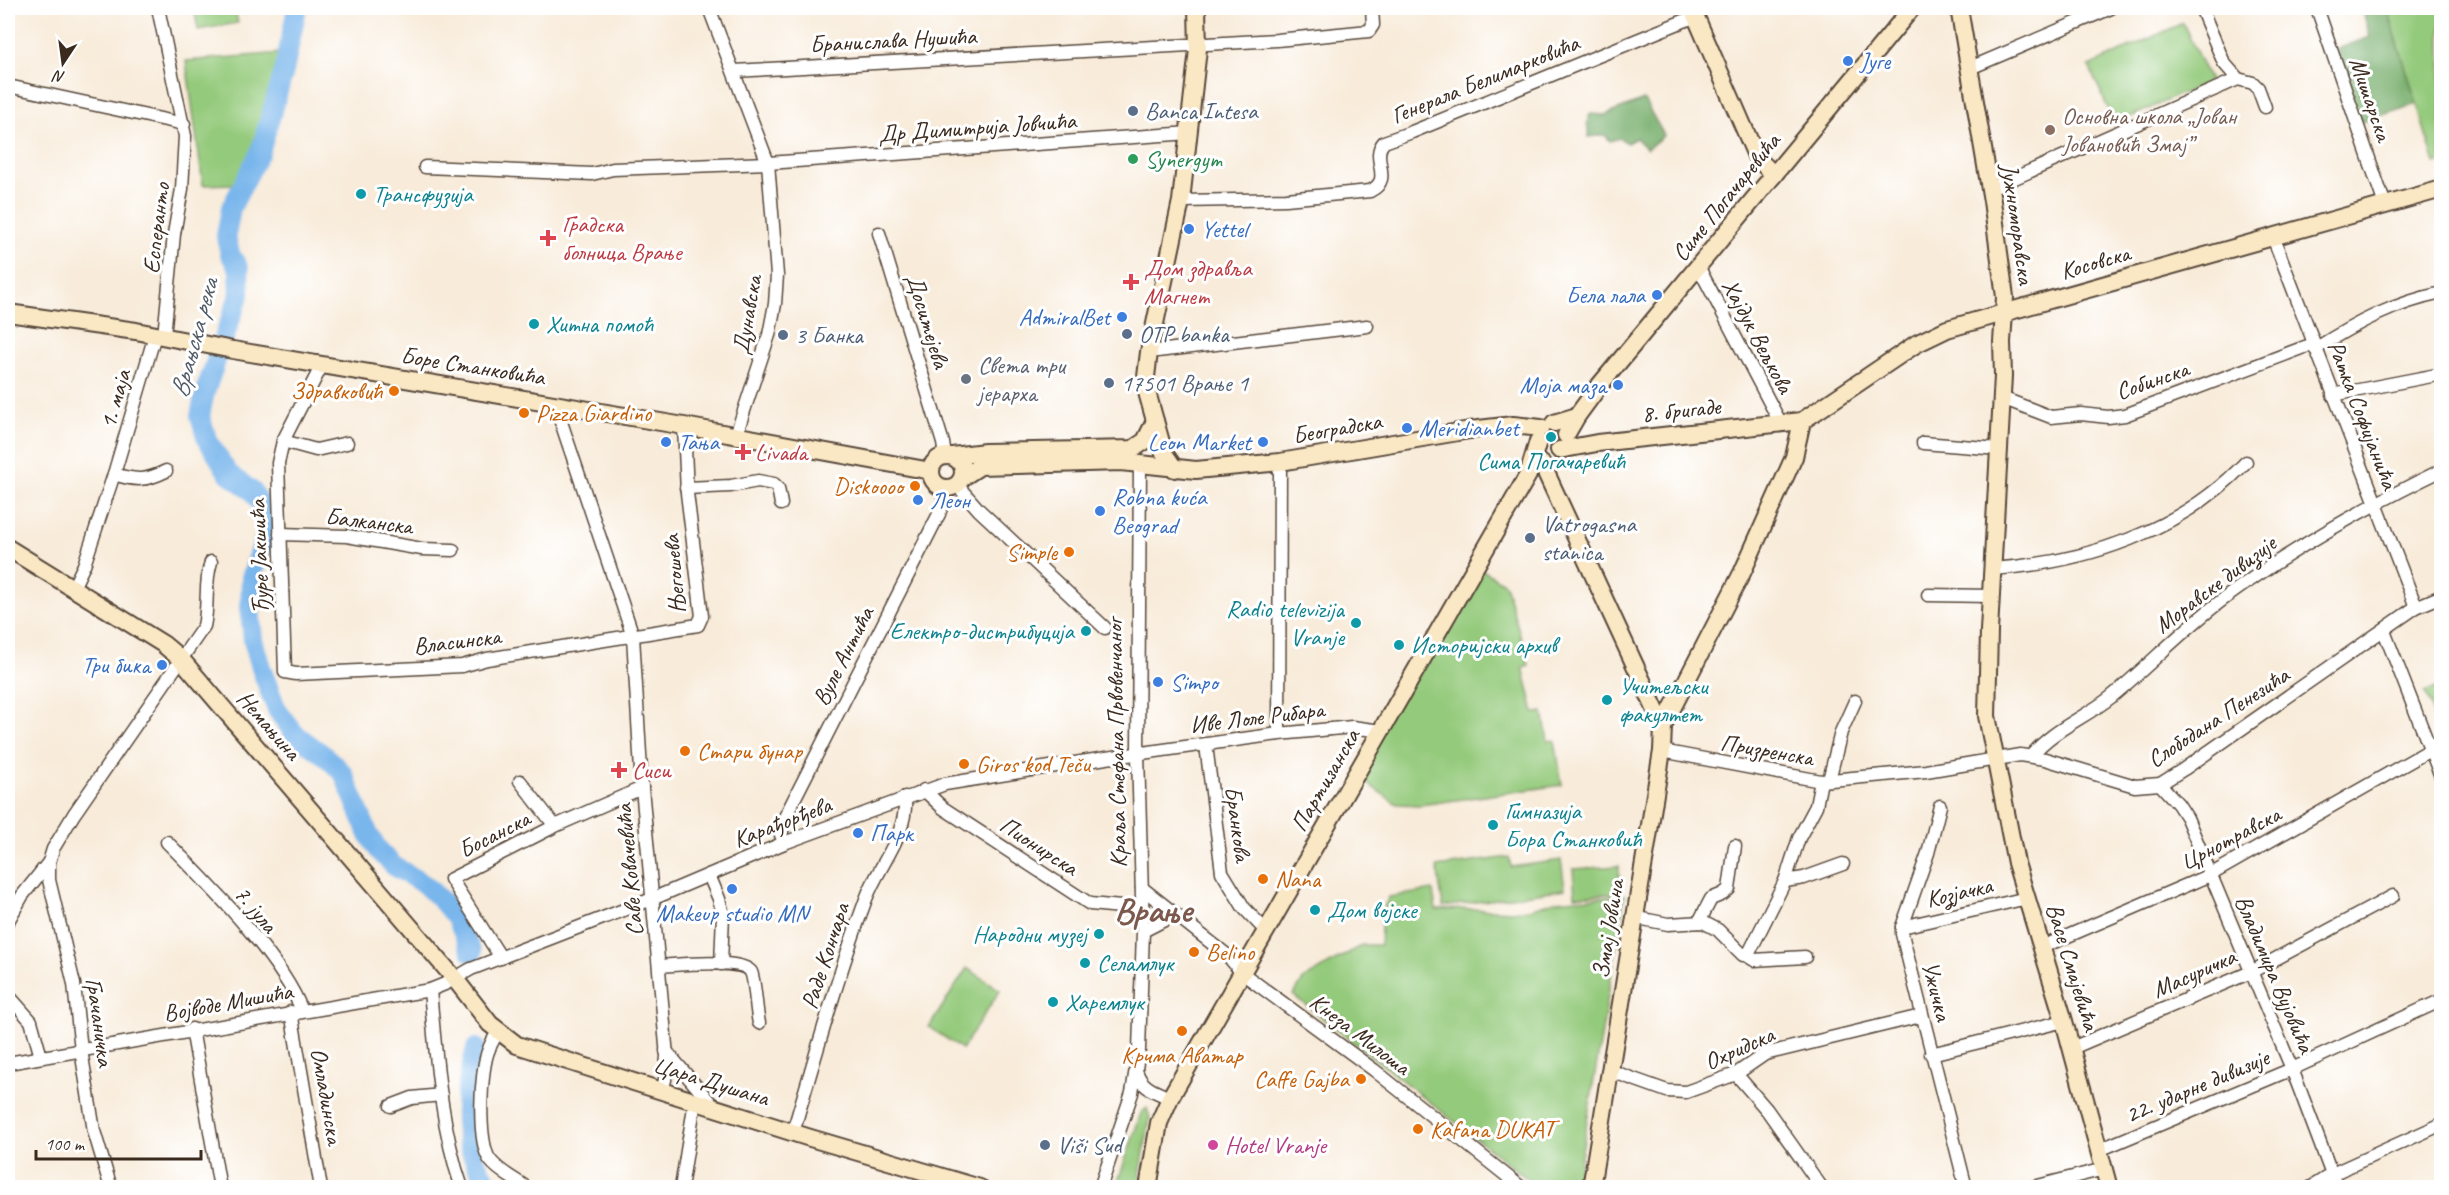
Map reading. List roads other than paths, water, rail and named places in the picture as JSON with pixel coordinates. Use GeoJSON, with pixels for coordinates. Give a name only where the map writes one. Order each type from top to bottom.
{"type":"FeatureCollection","features":[{"type":"Feature","properties":{"kind":"street","name":"Есперанто"},"geometry":{"type":"LineString","coordinates":[[158,8],[184,124],[185,162],[160,335]]}},
{"type":"Feature","properties":{"kind":"street","name":"Дунавска"},"geometry":{"type":"LineString","coordinates":[[709,8],[768,163],[777,291],[769,335],[736,435]]}},
{"type":"Feature","properties":{"kind":"street"},"geometry":{"type":"LineString","coordinates":[[1175,469],[1164,453],[1145,385],[1149,352],[1181,201],[1198,43],[1197,8]]}},
{"type":"Feature","properties":{"kind":"street","name":"Бранислава Нушића"},"geometry":{"type":"LineString","coordinates":[[734,71],[1277,40],[1369,31],[1373,25],[1372,8]]}},
{"type":"Feature","properties":{"kind":"street","name":"Симе Погачаревића"},"geometry":{"type":"LineString","coordinates":[[1554,438],[1577,416],[1912,8]]}},
{"type":"Feature","properties":{"kind":"street","name":"Јужноморавска"},"geometry":{"type":"LineString","coordinates":[[1959,8],[1990,189],[2005,297],[1986,704],[1996,758]]}},
{"type":"Feature","properties":{"kind":"street"},"geometry":{"type":"LineString","coordinates":[[1970,68],[2111,8]]}},
{"type":"Feature","properties":{"kind":"street"},"geometry":{"type":"LineString","coordinates":[[2201,8],[2224,63],[2238,79],[2253,83],[2258,88],[2265,107]]}},
{"type":"Feature","properties":{"kind":"street","name":"Мишарска"},"geometry":{"type":"LineString","coordinates":[[2317,8],[2385,205]]}},
{"type":"Feature","properties":{"kind":"street"},"geometry":{"type":"LineString","coordinates":[[1694,12],[1757,158],[1774,175]]}},
{"type":"Feature","properties":{"kind":"street","name":"Генерала Белимарковића"},"geometry":{"type":"LineString","coordinates":[[1181,201],[1286,199],[1370,191],[1377,188],[1382,180],[1379,150],[1384,142],[1420,129],[1694,12]]}},
{"type":"Feature","properties":{"kind":"street"},"geometry":{"type":"LineString","coordinates":[[1990,189],[2238,79]]}},
{"type":"Feature","properties":{"kind":"street"},"geometry":{"type":"LineString","coordinates":[[8,86],[184,124]]}},
{"type":"Feature","properties":{"kind":"street","name":"Др Димитрија Јовчића"},"geometry":{"type":"LineString","coordinates":[[425,167],[592,174],[613,169],[768,163],[1190,133]]}},
{"type":"Feature","properties":{"kind":"street","name":"Косовска"},"geometry":{"type":"LineString","coordinates":[[1781,424],[1802,421],[1933,334],[2442,189]]}},
{"type":"Feature","properties":{"kind":"street","name":"Доситејева"},"geometry":{"type":"LineString","coordinates":[[879,233],[948,456]]}},
{"type":"Feature","properties":{"kind":"street","name":"Ратка Софијанића"},"geometry":{"type":"LineString","coordinates":[[2273,237],[2416,607]]}},
{"type":"Feature","properties":{"kind":"street","name":"Хајдук Вељкова"},"geometry":{"type":"LineString","coordinates":[[1699,268],[1781,424]]}},
{"type":"Feature","properties":{"kind":"street","name":"Собинска"},"geometry":{"type":"LineString","coordinates":[[2002,398],[2051,417],[2081,414],[2109,417],[2125,415],[2314,347],[2390,307],[2442,293]]}},
{"type":"Feature","properties":{"kind":"street","name":"Боре Станковића"},"geometry":{"type":"LineString","coordinates":[[8,313],[160,335],[233,350],[558,404],[931,471]]}},
{"type":"Feature","properties":{"kind":"street"},"geometry":{"type":"LineString","coordinates":[[1149,352],[1367,326]]}},
{"type":"Feature","properties":{"kind":"street","name":"1. маја"},"geometry":{"type":"LineString","coordinates":[[73,588],[84,565],[160,335]]}},
{"type":"Feature","properties":{"kind":"street","name":"Ђуре Јакшића"},"geometry":{"type":"LineString","coordinates":[[285,672],[278,464],[283,441],[322,365]]}},
{"type":"Feature","properties":{"kind":"street"},"geometry":{"type":"LineString","coordinates":[[2334,395],[2442,374]]}},
{"type":"Feature","properties":{"kind":"street","name":"Саве Ковачевића"},"geometry":{"type":"LineString","coordinates":[[558,404],[561,422],[633,636],[642,788],[666,1051],[667,1068],[662,1091]]}},
{"type":"Feature","properties":{"kind":"street"},"geometry":{"type":"LineString","coordinates":[[1106,628],[979,510],[955,483],[933,480],[931,471],[935,461],[948,456],[985,452],[1133,449],[1145,441],[1155,421]]}},
{"type":"Feature","properties":{"kind":"street","name":"Змај Јовина"},"geometry":{"type":"LineString","coordinates":[[1591,1188],[1633,918],[1662,751],[1663,726],[1747,562],[1794,457],[1802,421]]}},
{"type":"Feature","properties":{"kind":"street","name":"8. бригаде"},"geometry":{"type":"LineString","coordinates":[[1554,438],[1575,449],[1585,444],[1781,424]]}},
{"type":"Feature","properties":{"kind":"street","name":"Београдска"},"geometry":{"type":"LineString","coordinates":[[955,483],[980,466],[1140,463],[1196,470],[1280,462],[1470,430],[1513,425],[1554,438]]}},
{"type":"Feature","properties":{"kind":"street","name":"Његошева"},"geometry":{"type":"LineString","coordinates":[[633,636],[698,625],[701,621],[686,488],[684,426]]}},
{"type":"Feature","properties":{"kind":"street","name":"Партизанска"},"geometry":{"type":"LineString","coordinates":[[1528,475],[1542,464],[1554,438]]}},
{"type":"Feature","properties":{"kind":"street","name":"Партизанска"},"geometry":{"type":"LineString","coordinates":[[1148,1188],[1154,1149],[1167,1103],[1528,475],[1554,438]]}},
{"type":"Feature","properties":{"kind":"street"},"geometry":{"type":"LineString","coordinates":[[283,441],[316,450],[347,443]]}},
{"type":"Feature","properties":{"kind":"street"},"geometry":{"type":"LineString","coordinates":[[1923,443],[1999,449]]}},
{"type":"Feature","properties":{"kind":"street"},"geometry":{"type":"LineString","coordinates":[[948,456],[961,463],[955,483]]}},
{"type":"Feature","properties":{"kind":"street"},"geometry":{"type":"LineString","coordinates":[[1279,734],[1280,462]]}},
{"type":"Feature","properties":{"kind":"street"},"geometry":{"type":"LineString","coordinates":[[1992,568],[2020,567],[2074,558],[2142,533],[2204,500],[2227,483],[2246,462]]}},
{"type":"Feature","properties":{"kind":"street","name":"Краља Стефана Првовенчаног"},"geometry":{"type":"LineString","coordinates":[[1100,1188],[1132,1093],[1138,1050],[1143,931],[1138,754],[1140,463]]}},
{"type":"Feature","properties":{"kind":"street"},"geometry":{"type":"LineString","coordinates":[[1542,464],[1663,726]]}},
{"type":"Feature","properties":{"kind":"street","name":"Моравске дивизије"},"geometry":{"type":"LineString","coordinates":[[2031,756],[2054,733],[2081,719],[2113,695],[2172,641],[2224,599],[2275,563],[2375,503],[2442,470]]}},
{"type":"Feature","properties":{"kind":"street"},"geometry":{"type":"LineString","coordinates":[[114,474],[136,479],[150,479],[166,471]]}},
{"type":"Feature","properties":{"kind":"street"},"geometry":{"type":"LineString","coordinates":[[686,488],[766,482],[778,488],[781,504]]}},
{"type":"Feature","properties":{"kind":"street","name":"Вуле Антића"},"geometry":{"type":"LineString","coordinates":[[784,843],[781,835],[786,815],[939,514],[943,502],[955,483]]}},
{"type":"Feature","properties":{"kind":"street","name":"Балканска"},"geometry":{"type":"LineString","coordinates":[[280,534],[347,536],[422,549],[453,550]]}},
{"type":"Feature","properties":{"kind":"street","name":"Немањина"},"geometry":{"type":"LineString","coordinates":[[8,548],[163,644],[181,659],[455,979]]}},
{"type":"Feature","properties":{"kind":"street","name":"Грачаничка"},"geometry":{"type":"LineString","coordinates":[[111,1188],[94,1131],[81,1050],[74,984],[50,880],[50,862],[53,849],[74,814],[204,626],[208,601],[207,575],[211,562]]}},
{"type":"Feature","properties":{"kind":"street"},"geometry":{"type":"LineString","coordinates":[[1928,595],[1991,596]]}},
{"type":"Feature","properties":{"kind":"street","name":"Слободана Пенезића"},"geometry":{"type":"LineString","coordinates":[[1996,758],[2010,755],[2031,756],[2126,785],[2160,784],[2416,607],[2442,596]]}},
{"type":"Feature","properties":{"kind":"street"},"geometry":{"type":"LineString","coordinates":[[2384,631],[2442,779]]}},
{"type":"Feature","properties":{"kind":"street","name":"Власинска"},"geometry":{"type":"LineString","coordinates":[[285,672],[296,674],[462,666],[487,659],[633,636]]}},
{"type":"Feature","properties":{"kind":"street","name":"Призренска"},"geometry":{"type":"LineString","coordinates":[[1825,781],[1841,732],[1855,700]]}},
{"type":"Feature","properties":{"kind":"street","name":"Иве Лоле Рибара"},"geometry":{"type":"LineString","coordinates":[[1138,754],[1279,734],[1352,727],[1381,731]]}},
{"type":"Feature","properties":{"kind":"street","name":"Бранкова"},"geometry":{"type":"LineString","coordinates":[[1206,745],[1222,872],[1244,908],[1266,930]]}},
{"type":"Feature","properties":{"kind":"street","name":"Црнотравска"},"geometry":{"type":"LineString","coordinates":[[2042,947],[2210,875],[2430,750]]}},
{"type":"Feature","properties":{"kind":"street","name":"Призренска"},"geometry":{"type":"LineString","coordinates":[[1662,751],[1825,781],[1926,771],[1996,758]]}},
{"type":"Feature","properties":{"kind":"street","name":"Карађорђева"},"geometry":{"type":"LineString","coordinates":[[455,979],[471,969],[652,899],[784,843],[924,790],[974,779],[1138,754]]}},
{"type":"Feature","properties":{"kind":"street","name":"Васе Смајевића"},"geometry":{"type":"LineString","coordinates":[[1996,758],[2016,863],[2072,1048],[2109,1188]]}},
{"type":"Feature","properties":{"kind":"street","name":"Босанска"},"geometry":{"type":"LineString","coordinates":[[520,781],[555,825]]}},
{"type":"Feature","properties":{"kind":"street"},"geometry":{"type":"LineString","coordinates":[[1746,955],[1753,948],[1785,881],[1799,838],[1816,806],[1825,781]]}},
{"type":"Feature","properties":{"kind":"street","name":"Владимира Вујовића"},"geometry":{"type":"LineString","coordinates":[[2160,784],[2187,818],[2292,1069],[2337,1188]]}},
{"type":"Feature","properties":{"kind":"street","name":"Босанска"},"geometry":{"type":"LineString","coordinates":[[501,957],[451,879],[555,825],[642,788]]}},
{"type":"Feature","properties":{"kind":"street","name":"Пионирска"},"geometry":{"type":"LineString","coordinates":[[924,790],[943,808],[1090,904],[1142,909]]}},
{"type":"Feature","properties":{"kind":"street","name":"Раде Кончара"},"geometry":{"type":"LineString","coordinates":[[793,1132],[831,1003],[863,906],[902,827],[906,812],[905,797]]}},
{"type":"Feature","properties":{"kind":"street"},"geometry":{"type":"LineString","coordinates":[[1902,927],[1928,853],[1940,806]]}},
{"type":"Feature","properties":{"kind":"street","name":"7. јула"},"geometry":{"type":"LineString","coordinates":[[167,842],[249,932],[287,981],[296,1011]]}},
{"type":"Feature","properties":{"kind":"street"},"geometry":{"type":"LineString","coordinates":[[1698,922],[1711,899],[1730,889],[1735,846]]}},
{"type":"Feature","properties":{"kind":"street","name":"Грачаничка"},"geometry":{"type":"LineString","coordinates":[[8,921],[22,896],[50,862]]}},
{"type":"Feature","properties":{"kind":"street"},"geometry":{"type":"LineString","coordinates":[[1785,881],[1804,878],[1842,864]]}},
{"type":"Feature","properties":{"kind":"street"},"geometry":{"type":"LineString","coordinates":[[709,874],[723,914],[721,964]]}},
{"type":"Feature","properties":{"kind":"street","name":"Кнеза Милоша"},"geometry":{"type":"LineString","coordinates":[[1142,888],[1228,956],[1242,973],[1374,1070],[1522,1188]]}},
{"type":"Feature","properties":{"kind":"street","name":"Масуричка"},"geometry":{"type":"LineString","coordinates":[[2072,1048],[2251,972],[2393,896]]}},
{"type":"Feature","properties":{"kind":"street","name":"Козјачка"},"geometry":{"type":"LineString","coordinates":[[1902,927],[2027,898]]}},
{"type":"Feature","properties":{"kind":"street"},"geometry":{"type":"LineString","coordinates":[[1143,931],[1174,915]]}},
{"type":"Feature","properties":{"kind":"street"},"geometry":{"type":"LineString","coordinates":[[1633,918],[1668,924],[1698,922],[1718,930],[1739,952],[1754,960],[1805,957]]}},
{"type":"Feature","properties":{"kind":"street","name":"Ужичка"},"geometry":{"type":"LineString","coordinates":[[1902,927],[1921,1016],[1966,1188]]}},
{"type":"Feature","properties":{"kind":"street"},"geometry":{"type":"LineString","coordinates":[[659,966],[721,964],[744,966],[752,973],[759,1023]]}},
{"type":"Feature","properties":{"kind":"street","name":"Војводе Мишића"},"geometry":{"type":"LineString","coordinates":[[8,1063],[296,1011],[430,990],[455,979]]}},
{"type":"Feature","properties":{"kind":"street","name":"Цара Душана"},"geometry":{"type":"LineString","coordinates":[[455,979],[498,1032],[529,1050],[980,1188]]}},
{"type":"Feature","properties":{"kind":"street"},"geometry":{"type":"LineString","coordinates":[[430,990],[441,1095],[450,1147],[462,1188]]}},
{"type":"Feature","properties":{"kind":"street"},"geometry":{"type":"LineString","coordinates":[[8,995],[31,1021],[41,1057]]}},
{"type":"Feature","properties":{"kind":"street","name":"22. ударне дивизије"},"geometry":{"type":"LineString","coordinates":[[2099,1150],[2292,1069],[2442,1000]]}},
{"type":"Feature","properties":{"kind":"street","name":"Омладинска"},"geometry":{"type":"LineString","coordinates":[[296,1011],[321,1188]]}},
{"type":"Feature","properties":{"kind":"street","name":"Охридска"},"geometry":{"type":"LineString","coordinates":[[1611,1071],[1676,1093],[1699,1089],[1736,1074],[1765,1054],[1921,1016]]}},
{"type":"Feature","properties":{"kind":"street"},"geometry":{"type":"LineString","coordinates":[[1931,1054],[2064,1021]]}},
{"type":"Feature","properties":{"kind":"street"},"geometry":{"type":"LineString","coordinates":[[192,1029],[220,1188]]}},
{"type":"Feature","properties":{"kind":"street"},"geometry":{"type":"LineString","coordinates":[[498,1032],[489,1048],[484,1073],[481,1127],[483,1147],[490,1160],[507,1177],[527,1188]]}},
{"type":"Feature","properties":{"kind":"street"},"geometry":{"type":"LineString","coordinates":[[666,1051],[714,1107]]}},
{"type":"Feature","properties":{"kind":"street"},"geometry":{"type":"LineString","coordinates":[[1136,1069],[1139,1081],[1167,1103]]}},
{"type":"Feature","properties":{"kind":"street"},"geometry":{"type":"LineString","coordinates":[[1736,1074],[1767,1110],[1822,1188]]}},
{"type":"Feature","properties":{"kind":"street"},"geometry":{"type":"LineString","coordinates":[[1132,1093],[1144,1086]]}},
{"type":"Feature","properties":{"kind":"street"},"geometry":{"type":"LineString","coordinates":[[391,1106],[412,1098],[441,1095]]}},
{"type":"Feature","properties":{"kind":"street"},"geometry":{"type":"LineString","coordinates":[[681,1188],[694,1101]]}},
{"type":"Feature","properties":{"kind":"street"},"geometry":{"type":"LineString","coordinates":[[2310,1188],[2332,1174],[2442,1124]]}},
{"type":"Feature","properties":{"kind":"street"},"geometry":{"type":"LineString","coordinates":[[2030,1188],[2104,1168]]}},
{"type":"Feature","properties":{"kind":"waterway","name":"Врањска река"},"geometry":{"type":"LineString","coordinates":[[297,8],[284,71],[260,152],[231,208],[226,236],[230,254],[239,269],[240,293],[205,392],[200,416],[207,439],[228,473],[253,492],[264,509],[266,534],[251,578],[250,609],[253,640],[277,710],[294,733],[324,755],[343,773],[369,835],[379,851],[394,866],[425,885],[442,901],[457,919],[472,953]]}},
{"type":"Feature","properties":{"kind":"waterway","name":"Врањска река"},"geometry":{"type":"LineString","coordinates":[[476,1048],[465,1104],[465,1121],[472,1154],[492,1188]]}},
{"type":"Feature","properties":{"kind":"place","name":"Југе"},"geometry":{"type":"Point","coordinates":[1848,61]}},
{"type":"Feature","properties":{"kind":"place","name":"Banca Intesa"},"geometry":{"type":"Point","coordinates":[1133,111]}},
{"type":"Feature","properties":{"kind":"place","name":"Основна школа „Јован Јовановић Змај”"},"geometry":{"type":"Point","coordinates":[2050,130]}},
{"type":"Feature","properties":{"kind":"place","name":"Synergym"},"geometry":{"type":"Point","coordinates":[1133,159]}},
{"type":"Feature","properties":{"kind":"place","name":"Трансфузија"},"geometry":{"type":"Point","coordinates":[361,194]}},
{"type":"Feature","properties":{"kind":"place","name":"Yettel"},"geometry":{"type":"Point","coordinates":[1189,229]}},
{"type":"Feature","properties":{"kind":"place","name":"Градска болница Врање"},"geometry":{"type":"Point","coordinates":[548,238]}},
{"type":"Feature","properties":{"kind":"place","name":"Дом здравља Магнет"},"geometry":{"type":"Point","coordinates":[1131,282]}},
{"type":"Feature","properties":{"kind":"place","name":"Бела лала"},"geometry":{"type":"Point","coordinates":[1657,295]}},
{"type":"Feature","properties":{"kind":"place","name":"AdmiralBet"},"geometry":{"type":"Point","coordinates":[1122,317]}},
{"type":"Feature","properties":{"kind":"place","name":"Хитна помоћ"},"geometry":{"type":"Point","coordinates":[534,324]}},
{"type":"Feature","properties":{"kind":"place","name":"OTP banka"},"geometry":{"type":"Point","coordinates":[1127,334]}},
{"type":"Feature","properties":{"kind":"place","name":"3 Банка"},"geometry":{"type":"Point","coordinates":[783,335]}},
{"type":"Feature","properties":{"kind":"place","name":"Света три јерарха"},"geometry":{"type":"Point","coordinates":[966,379]}},
{"type":"Feature","properties":{"kind":"place","name":"17501 Врање 1"},"geometry":{"type":"Point","coordinates":[1109,383]}},
{"type":"Feature","properties":{"kind":"place","name":"Моја маза"},"geometry":{"type":"Point","coordinates":[1618,385]}},
{"type":"Feature","properties":{"kind":"place","name":"Здравковић"},"geometry":{"type":"Point","coordinates":[394,391]}},
{"type":"Feature","properties":{"kind":"place","name":"Pizza Giardino"},"geometry":{"type":"Point","coordinates":[524,413]}},
{"type":"Feature","properties":{"kind":"place","name":"Meridianbet"},"geometry":{"type":"Point","coordinates":[1407,428]}},
{"type":"Feature","properties":{"kind":"place","name":"Сима Погачаревић"},"geometry":{"type":"Point","coordinates":[1551,437]}},
{"type":"Feature","properties":{"kind":"place","name":"Тања"},"geometry":{"type":"Point","coordinates":[666,442]}},
{"type":"Feature","properties":{"kind":"place","name":"Leon Market"},"geometry":{"type":"Point","coordinates":[1263,442]}},
{"type":"Feature","properties":{"kind":"place","name":"Livada"},"geometry":{"type":"Point","coordinates":[743,452]}},
{"type":"Feature","properties":{"kind":"place","name":"Diskoooo"},"geometry":{"type":"Point","coordinates":[915,486]}},
{"type":"Feature","properties":{"kind":"place","name":"Леон"},"geometry":{"type":"Point","coordinates":[918,500]}},
{"type":"Feature","properties":{"kind":"place","name":"Robna kuća Beograd"},"geometry":{"type":"Point","coordinates":[1100,511]}},
{"type":"Feature","properties":{"kind":"place","name":"Vatrogasna stanica"},"geometry":{"type":"Point","coordinates":[1530,538]}},
{"type":"Feature","properties":{"kind":"place","name":"Simple"},"geometry":{"type":"Point","coordinates":[1069,552]}},
{"type":"Feature","properties":{"kind":"place","name":"Radio televizija Vranje"},"geometry":{"type":"Point","coordinates":[1356,623]}},
{"type":"Feature","properties":{"kind":"place","name":"Електро-дистрибуција"},"geometry":{"type":"Point","coordinates":[1086,631]}},
{"type":"Feature","properties":{"kind":"place","name":"Историјски архив"},"geometry":{"type":"Point","coordinates":[1399,645]}},
{"type":"Feature","properties":{"kind":"place","name":"Три бика"},"geometry":{"type":"Point","coordinates":[162,665]}},
{"type":"Feature","properties":{"kind":"place","name":"Simpo"},"geometry":{"type":"Point","coordinates":[1158,682]}},
{"type":"Feature","properties":{"kind":"place","name":"Учитељски факултет"},"geometry":{"type":"Point","coordinates":[1607,700]}},
{"type":"Feature","properties":{"kind":"place","name":"Стари бунар"},"geometry":{"type":"Point","coordinates":[685,751]}},
{"type":"Feature","properties":{"kind":"place","name":"Giros kod Teču"},"geometry":{"type":"Point","coordinates":[964,764]}},
{"type":"Feature","properties":{"kind":"place","name":"Сиси"},"geometry":{"type":"Point","coordinates":[619,770]}},
{"type":"Feature","properties":{"kind":"place","name":"Гимназија Бора Станковић"},"geometry":{"type":"Point","coordinates":[1493,825]}},
{"type":"Feature","properties":{"kind":"place","name":"Парк"},"geometry":{"type":"Point","coordinates":[858,833]}},
{"type":"Feature","properties":{"kind":"place","name":"Nana"},"geometry":{"type":"Point","coordinates":[1263,879]}},
{"type":"Feature","properties":{"kind":"place","name":"Makeup studio MN"},"geometry":{"type":"Point","coordinates":[732,889]}},
{"type":"Feature","properties":{"kind":"place","name":"Дом војске"},"geometry":{"type":"Point","coordinates":[1315,910]}},
{"type":"Feature","properties":{"kind":"place","name":"Народни музеј"},"geometry":{"type":"Point","coordinates":[1099,934]}},
{"type":"Feature","properties":{"kind":"place","name":"Belino"},"geometry":{"type":"Point","coordinates":[1194,952]}},
{"type":"Feature","properties":{"kind":"place","name":"Селамлук"},"geometry":{"type":"Point","coordinates":[1085,963]}},
{"type":"Feature","properties":{"kind":"place","name":"Харемлук"},"geometry":{"type":"Point","coordinates":[1053,1002]}},
{"type":"Feature","properties":{"kind":"place","name":"Крчма Аватар"},"geometry":{"type":"Point","coordinates":[1182,1031]}},
{"type":"Feature","properties":{"kind":"place","name":"Caffe Gajba"},"geometry":{"type":"Point","coordinates":[1361,1079]}},
{"type":"Feature","properties":{"kind":"place","name":"Kafana DUKAT"},"geometry":{"type":"Point","coordinates":[1418,1129]}},
{"type":"Feature","properties":{"kind":"place","name":"Viši Sud"},"geometry":{"type":"Point","coordinates":[1045,1145]}},
{"type":"Feature","properties":{"kind":"place","name":"Hotel Vranje"},"geometry":{"type":"Point","coordinates":[1213,1145]}},
{"type":"Feature","properties":{"kind":"district","name":"Врање"},"geometry":{"type":"Point","coordinates":[1153,910]}}]}
